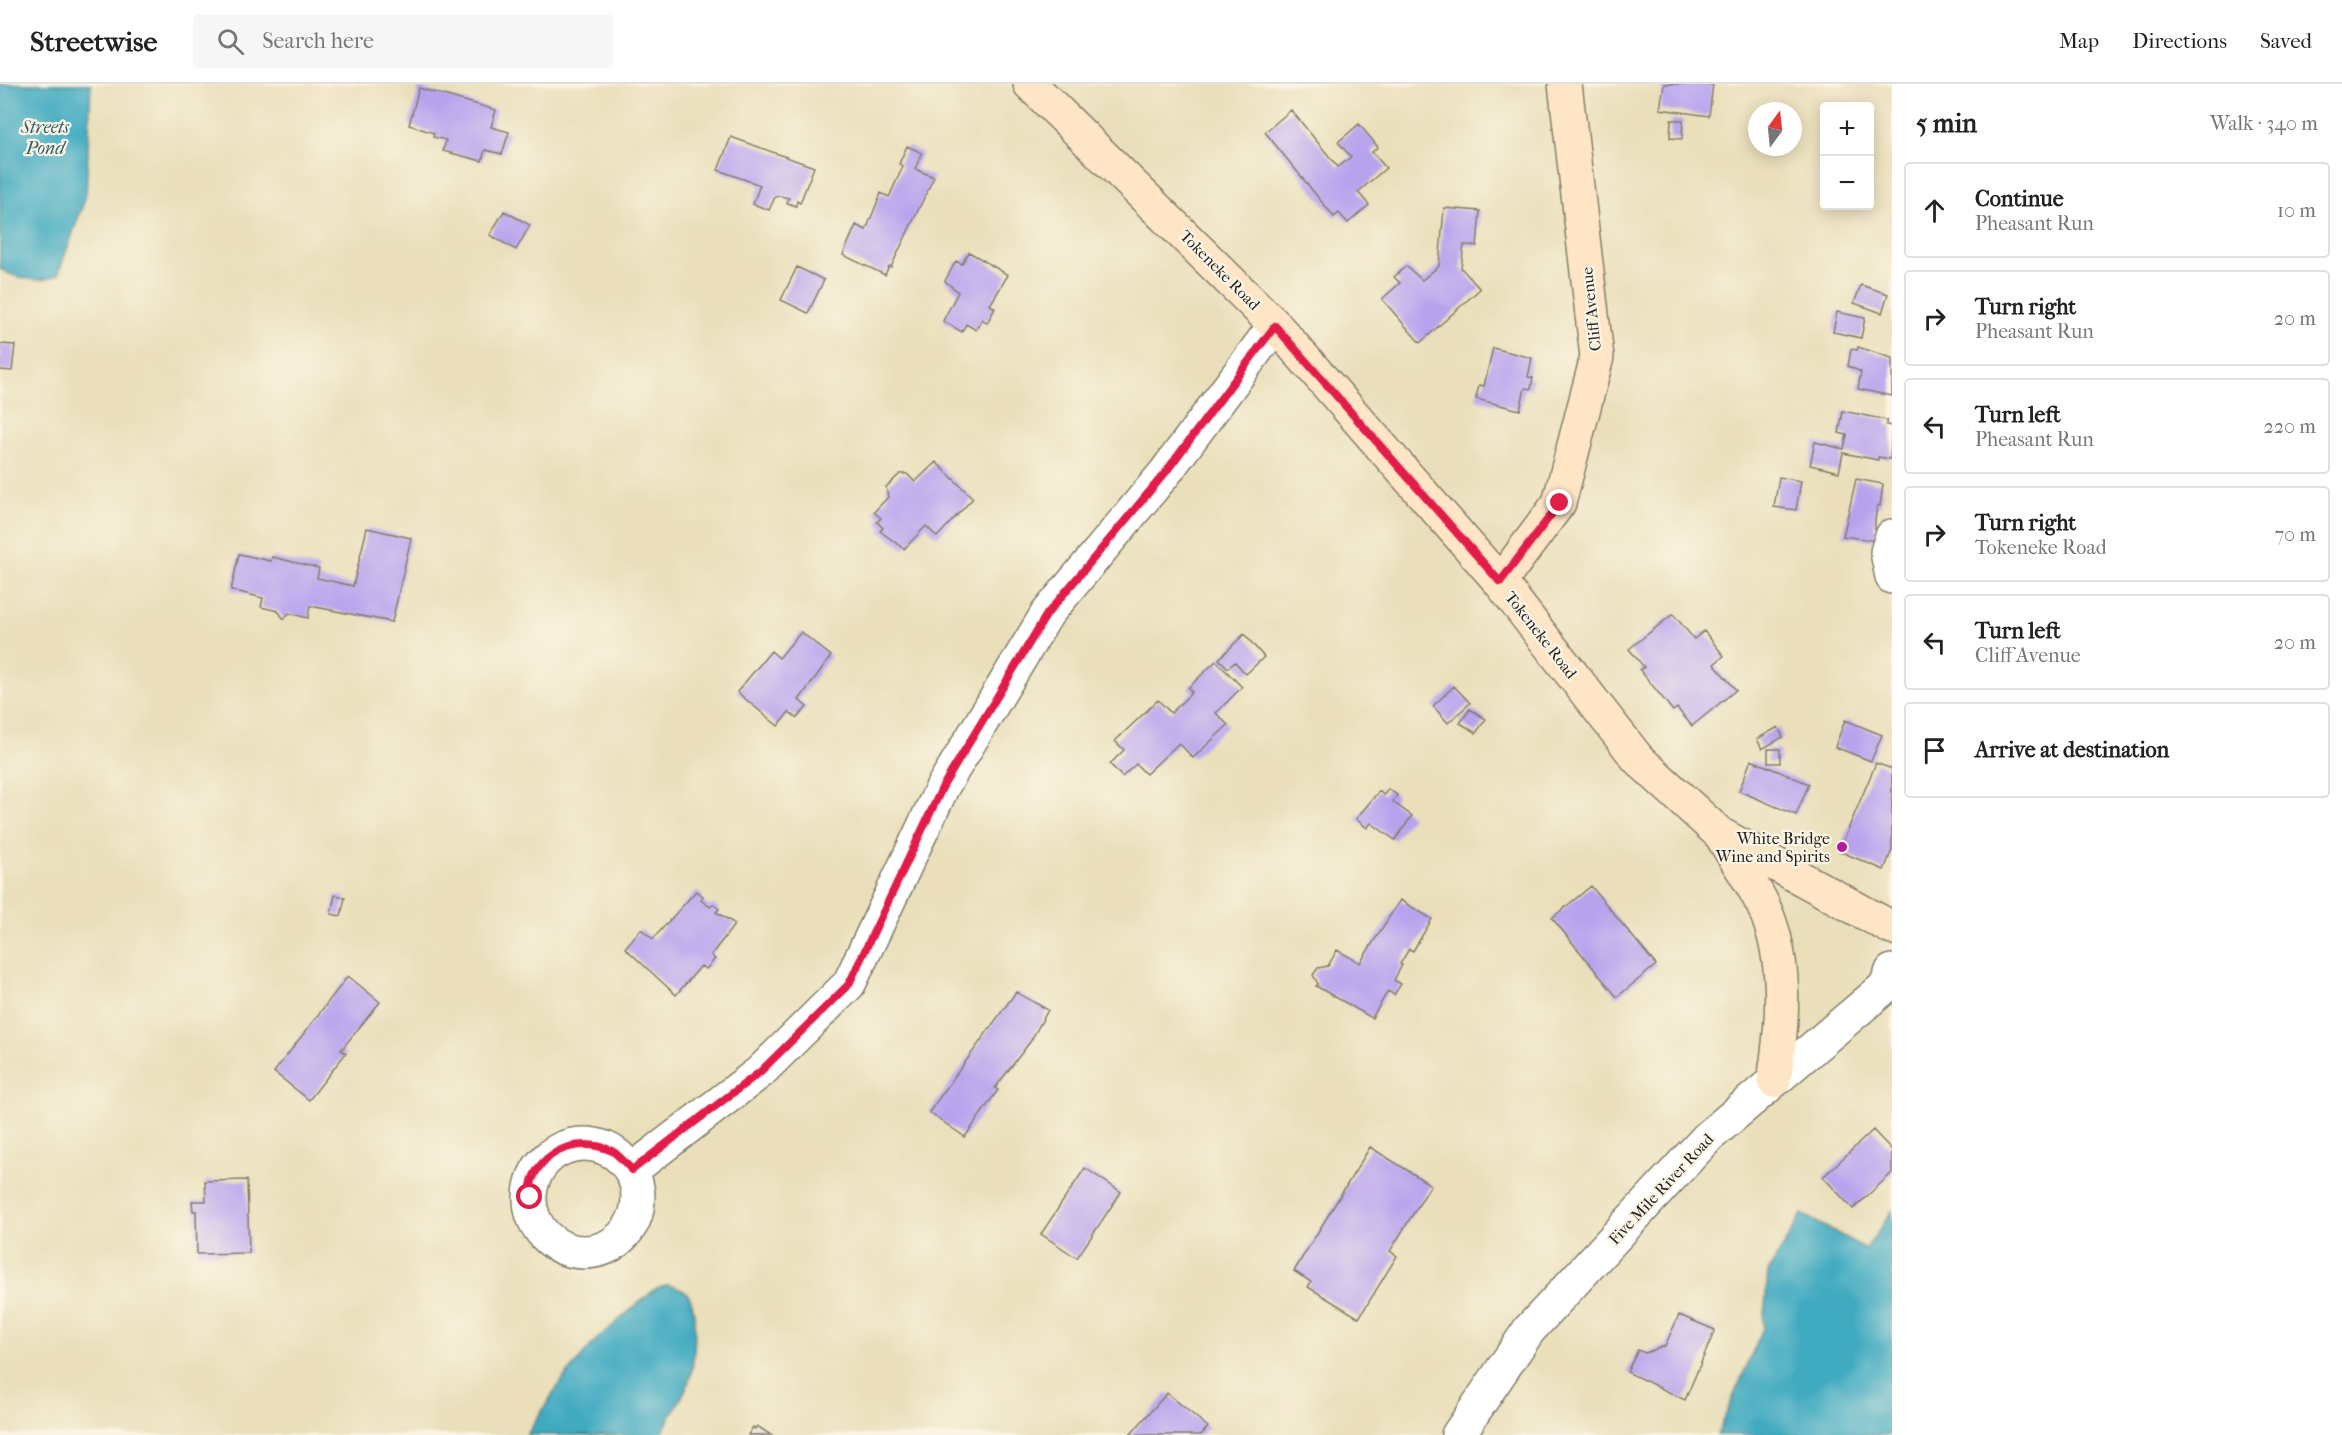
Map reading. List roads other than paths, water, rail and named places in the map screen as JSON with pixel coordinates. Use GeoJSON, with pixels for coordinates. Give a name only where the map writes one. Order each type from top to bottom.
{"type":"FeatureCollection","features":[{"type":"Feature","properties":{"kind":"main road","name":"Tokeneke Road"},"geometry":{"type":"LineString","coordinates":[[1030,84],[1275,326],[1500,582],[1638,759],[1720,834],[1892,928]]}},
{"type":"Feature","properties":{"kind":"main road","name":"Cliff Avenue"},"geometry":{"type":"LineString","coordinates":[[1500,582],[1560,503],[1597,357],[1565,84]]}},
{"type":"Feature","properties":{"kind":"main road"},"geometry":{"type":"LineString","coordinates":[[1720,834],[1766,912],[1779,967],[1783,1006],[1774,1081]]}},
{"type":"Feature","properties":{"kind":"street"},"geometry":{"type":"LineString","coordinates":[[632,1170],[760,1072],[849,984],[943,786],[1047,614],[1165,473],[1275,326]]}},
{"type":"Feature","properties":{"kind":"street"},"geometry":{"type":"LineString","coordinates":[[1892,537],[1887,552],[1892,577]]}},
{"type":"Feature","properties":{"kind":"street","name":"Five Mile River Road"},"geometry":{"type":"LineString","coordinates":[[1458,1435],[1529,1330],[1708,1137],[1885,987],[1892,971]]}},
{"type":"Feature","properties":{"kind":"water","name":"Streets Pond"},"geometry":{"type":"Polygon","coordinates":[[[0,84],[91,84],[86,196],[58,275],[51,278],[29,279],[0,269],[0,84]]]}},
{"type":"Feature","properties":{"kind":"water"},"geometry":{"type":"Polygon","coordinates":[[[1892,1211],[1892,1435],[1717,1435],[1763,1328],[1768,1272],[1802,1214],[1866,1249],[1892,1211]]]}},
{"type":"Feature","properties":{"kind":"water"},"geometry":{"type":"Polygon","coordinates":[[[668,1285],[681,1289],[688,1295],[694,1313],[695,1340],[690,1378],[661,1435],[527,1435],[561,1381],[595,1341],[655,1289],[668,1285]]]}},
{"type":"Feature","properties":{"kind":"place","name":"White Bridge Wine and Spirits"},"geometry":{"type":"Point","coordinates":[1842,847]}}]}
